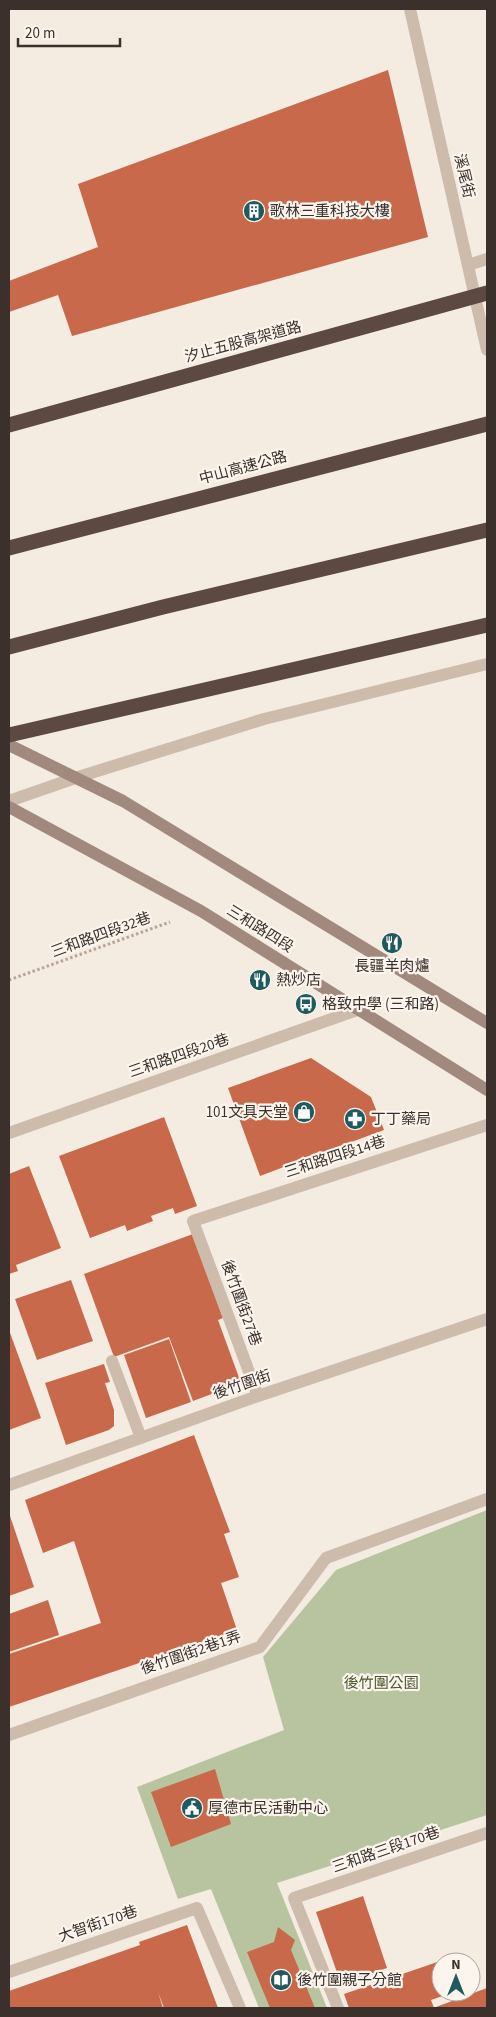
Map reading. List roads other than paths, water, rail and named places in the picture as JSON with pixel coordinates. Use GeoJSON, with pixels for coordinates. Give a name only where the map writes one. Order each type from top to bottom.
{"type":"FeatureCollection","features":[{"type":"Feature","properties":{"kind":"highway","name":"汐止五股高架道路"},"geometry":{"type":"LineString","coordinates":[[9,425],[487,293]]}},
{"type":"Feature","properties":{"kind":"highway","name":"中山高速公路"},"geometry":{"type":"LineString","coordinates":[[9,548],[487,424]]}},
{"type":"Feature","properties":{"kind":"highway"},"geometry":{"type":"LineString","coordinates":[[9,647],[163,607],[487,530]]}},
{"type":"Feature","properties":{"kind":"highway"},"geometry":{"type":"LineString","coordinates":[[9,735],[487,625]]}},
{"type":"Feature","properties":{"kind":"main road"},"geometry":{"type":"LineString","coordinates":[[9,745],[78,777],[123,801],[487,1023]]}},
{"type":"Feature","properties":{"kind":"main road","name":"三和路四段"},"geometry":{"type":"LineString","coordinates":[[9,807],[201,911],[487,1090]]}},
{"type":"Feature","properties":{"kind":"street","name":"溪尾街"},"geometry":{"type":"LineString","coordinates":[[410,9],[487,350]]}},
{"type":"Feature","properties":{"kind":"street"},"geometry":{"type":"LineString","coordinates":[[468,265],[487,259]]}},
{"type":"Feature","properties":{"kind":"street"},"geometry":{"type":"LineString","coordinates":[[9,801],[78,777],[264,719],[487,664]]}},
{"type":"Feature","properties":{"kind":"street","name":"三和路四段20巷"},"geometry":{"type":"LineString","coordinates":[[9,1133],[360,1009]]}},
{"type":"Feature","properties":{"kind":"street","name":"三和路四段14巷"},"geometry":{"type":"LineString","coordinates":[[193,1220],[487,1125]]}},
{"type":"Feature","properties":{"kind":"street","name":"後竹圍街27巷"},"geometry":{"type":"LineString","coordinates":[[193,1220],[258,1396]]}},
{"type":"Feature","properties":{"kind":"street","name":"後竹圍街"},"geometry":{"type":"LineString","coordinates":[[9,1484],[258,1396],[487,1319]]}},
{"type":"Feature","properties":{"kind":"street"},"geometry":{"type":"LineString","coordinates":[[112,1361],[141,1438]]}},
{"type":"Feature","properties":{"kind":"street","name":"後竹圍街2巷1弄"},"geometry":{"type":"LineString","coordinates":[[9,1735],[260,1647],[326,1558],[487,1499]]}},
{"type":"Feature","properties":{"kind":"street","name":"三和路三段170巷"},"geometry":{"type":"LineString","coordinates":[[338,2008],[294,1898],[487,1833]]}},
{"type":"Feature","properties":{"kind":"street","name":"大智街170巷"},"geometry":{"type":"LineString","coordinates":[[9,1972],[197,1908],[240,2008]]}},
{"type":"Feature","properties":{"kind":"place","name":"歌林三重科技大樓"},"geometry":{"type":"Point","coordinates":[254,211]}},
{"type":"Feature","properties":{"kind":"place","name":"長疆羊肉爐"},"geometry":{"type":"Point","coordinates":[392,943]}},
{"type":"Feature","properties":{"kind":"place","name":"熱炒店"},"geometry":{"type":"Point","coordinates":[260,980]}},
{"type":"Feature","properties":{"kind":"place","name":"格致中學 (三和路)"},"geometry":{"type":"Point","coordinates":[306,1004]}},
{"type":"Feature","properties":{"kind":"place","name":"101文具天堂"},"geometry":{"type":"Point","coordinates":[304,1112]}},
{"type":"Feature","properties":{"kind":"place","name":"丁丁藥局"},"geometry":{"type":"Point","coordinates":[355,1119]}},
{"type":"Feature","properties":{"kind":"place","name":"厚德市民活動中心"},"geometry":{"type":"Point","coordinates":[192,1808]}},
{"type":"Feature","properties":{"kind":"place","name":"後竹圍親子分館"},"geometry":{"type":"Point","coordinates":[281,1980]}},
{"type":"Feature","properties":{"kind":"park label","name":"後竹圍公園"},"geometry":{"type":"Point","coordinates":[381,1683]}}]}
